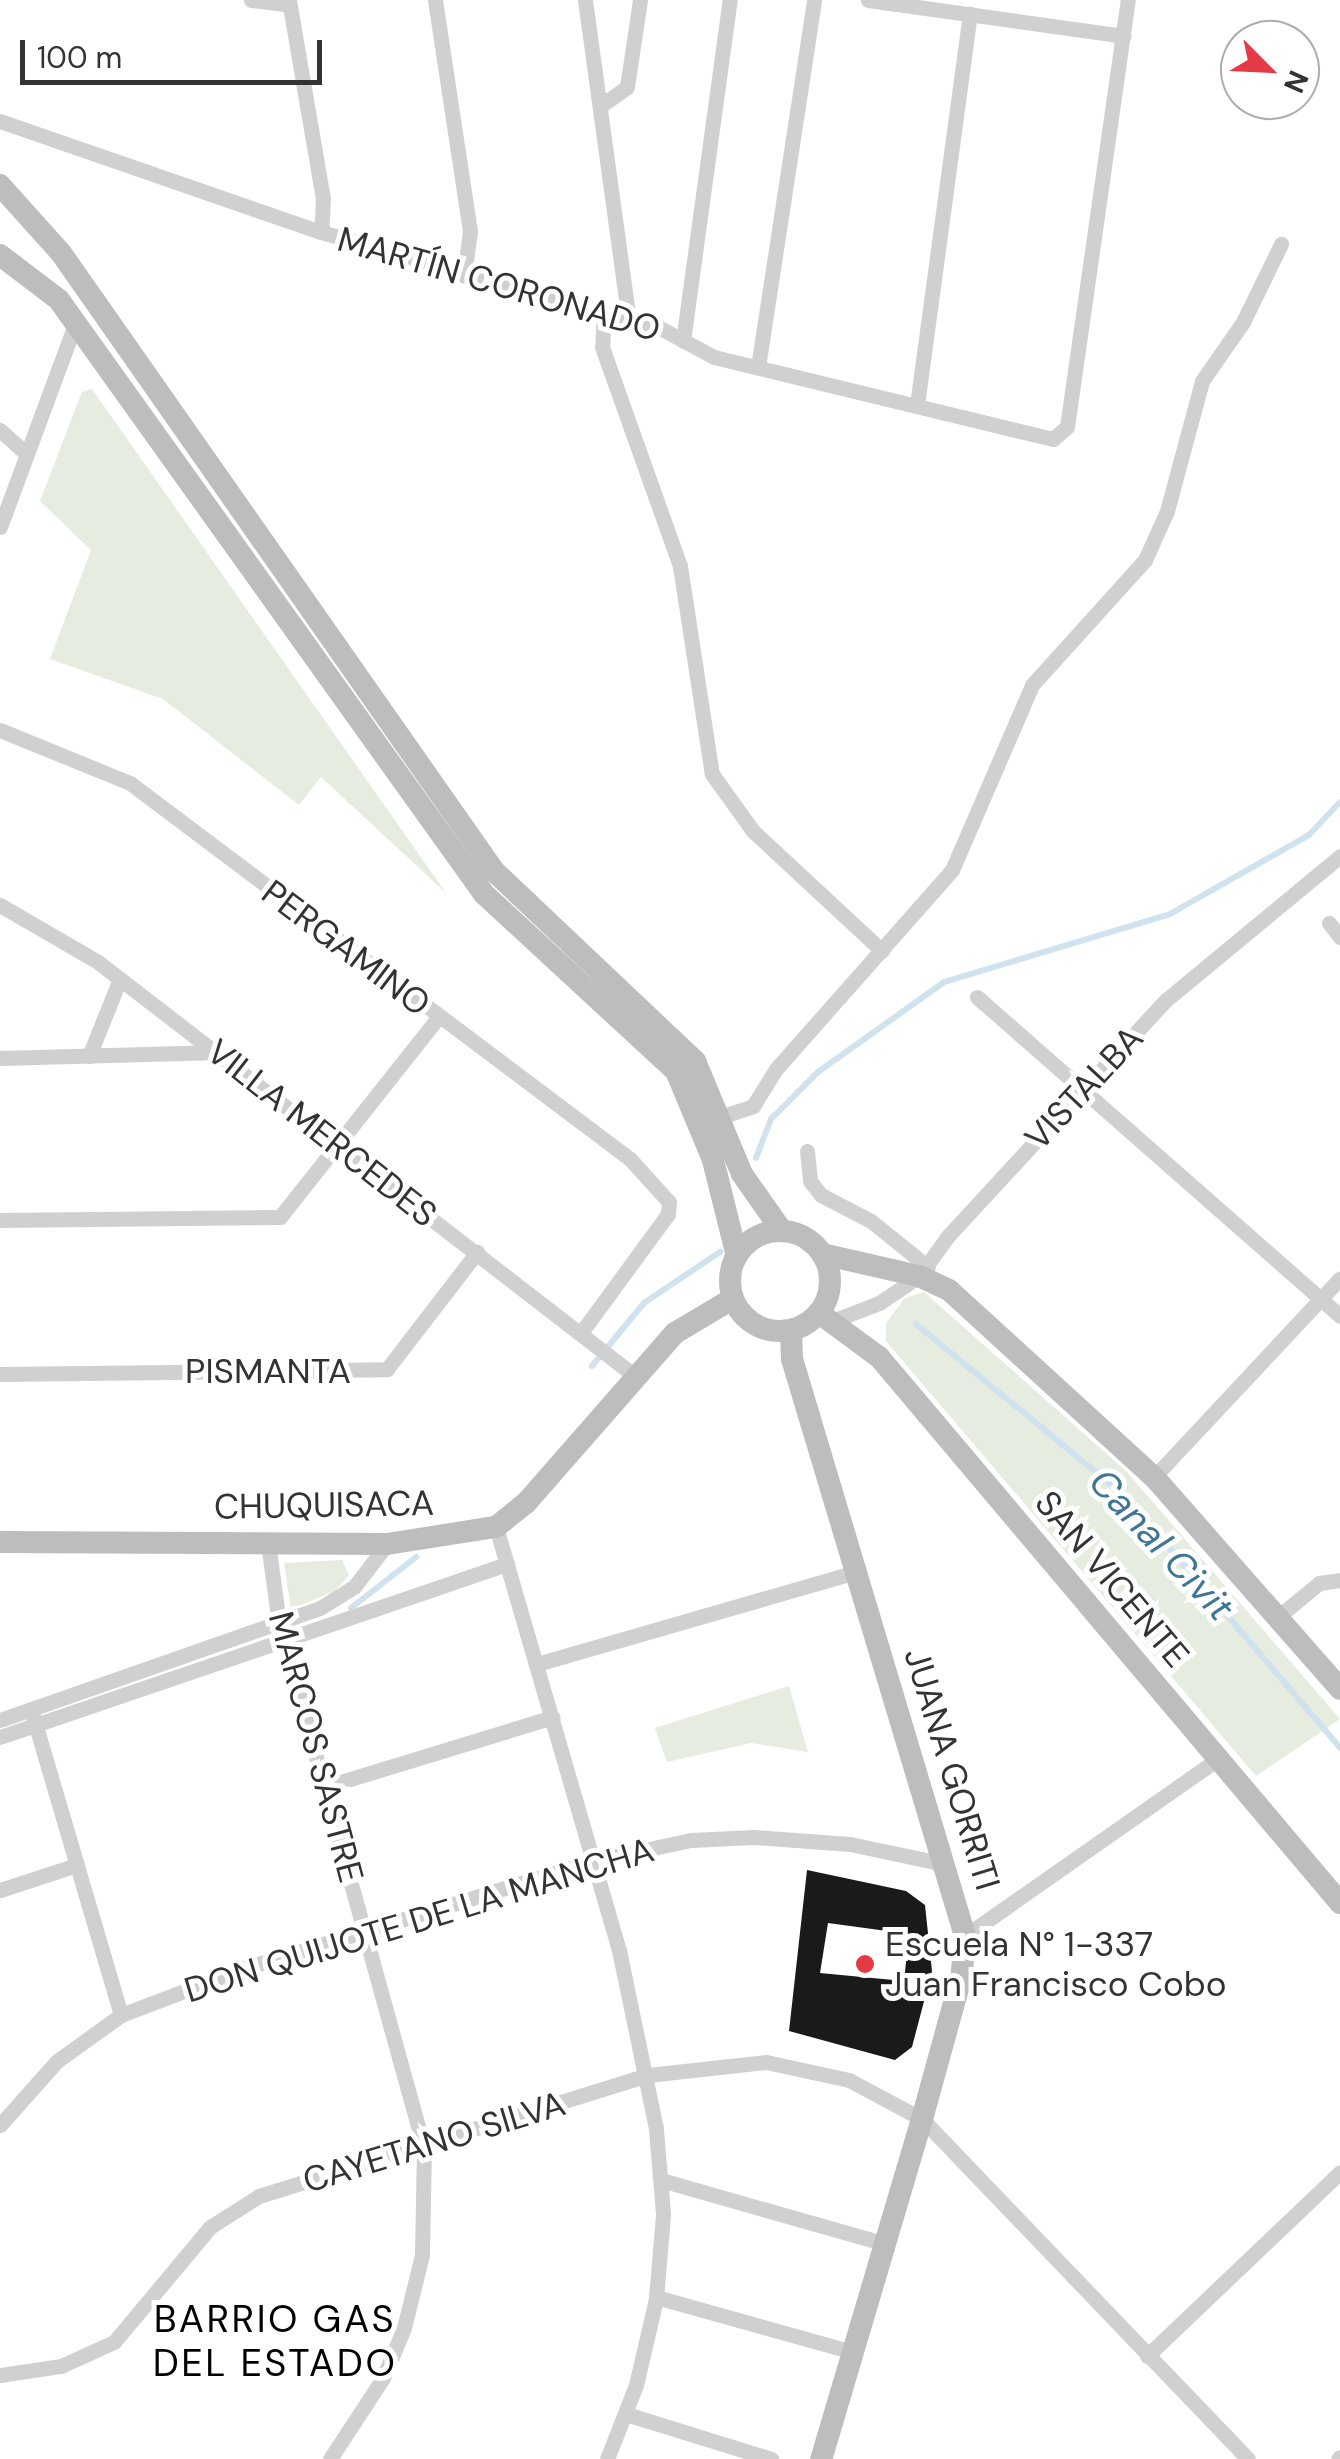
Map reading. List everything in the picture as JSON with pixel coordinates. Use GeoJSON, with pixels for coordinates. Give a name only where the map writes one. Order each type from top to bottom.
{"type":"FeatureCollection","features":[{"type":"Feature","properties":{"kind":"main road"},"geometry":{"type":"LineString","coordinates":[[0,185],[51,240],[494,871],[678,1041],[702,1072],[749,1187],[782,1231]]}},
{"type":"Feature","properties":{"kind":"main road"},"geometry":{"type":"LineString","coordinates":[[0,254],[59,300],[484,894],[676,1071],[718,1174],[737,1256],[732,1300]]}},
{"type":"Feature","properties":{"kind":"main road"},"geometry":{"type":"LineString","coordinates":[[732,1300],[758,1327],[791,1330],[827,1317],[830,1285],[822,1254],[805,1238],[782,1231],[756,1237],[737,1256]]}},
{"type":"Feature","properties":{"kind":"main road"},"geometry":{"type":"LineString","coordinates":[[822,1254],[924,1271],[949,1290],[1154,1477],[1340,1688]]}},
{"type":"Feature","properties":{"kind":"main road"},"geometry":{"type":"LineString","coordinates":[[496,1527],[526,1504],[675,1332],[732,1300]]}},
{"type":"Feature","properties":{"kind":"main road","name":"SAN VICENTE"},"geometry":{"type":"LineString","coordinates":[[827,1317],[879,1357],[1340,1903]]}},
{"type":"Feature","properties":{"kind":"main road","name":"JUANA GORRITI"},"geometry":{"type":"LineString","coordinates":[[791,1330],[792,1360],[966,1936],[922,2119],[821,2459]]}},
{"type":"Feature","properties":{"kind":"main road","name":"CHUQUISACA"},"geometry":{"type":"LineString","coordinates":[[0,1542],[386,1544],[496,1527]]}},
{"type":"Feature","properties":{"kind":"street"},"geometry":{"type":"LineString","coordinates":[[251,0],[289,2],[323,198],[322,232]]}},
{"type":"Feature","properties":{"kind":"street"},"geometry":{"type":"LineString","coordinates":[[434,0],[470,232],[464,276]]}},
{"type":"Feature","properties":{"kind":"street"},"geometry":{"type":"LineString","coordinates":[[585,0],[603,104],[629,320]]}},
{"type":"Feature","properties":{"kind":"street"},"geometry":{"type":"LineString","coordinates":[[603,104],[628,87],[640,0]]}},
{"type":"Feature","properties":{"kind":"street"},"geometry":{"type":"LineString","coordinates":[[683,341],[730,0]]}},
{"type":"Feature","properties":{"kind":"street"},"geometry":{"type":"LineString","coordinates":[[758,367],[814,0]]}},
{"type":"Feature","properties":{"kind":"street"},"geometry":{"type":"LineString","coordinates":[[868,0],[1123,36],[1128,0]]}},
{"type":"Feature","properties":{"kind":"street"},"geometry":{"type":"LineString","coordinates":[[917,405],[970,14]]}},
{"type":"Feature","properties":{"kind":"street","name":"MARTÍN CORONADO"},"geometry":{"type":"LineString","coordinates":[[0,121],[322,232],[464,276],[629,320],[758,367],[1061,437],[1123,36]]}},
{"type":"Feature","properties":{"kind":"street"},"geometry":{"type":"LineString","coordinates":[[720,1117],[752,1106],[776,1069],[952,870],[1032,686],[1145,560],[1167,511],[1202,382],[1243,322],[1281,244]]}},
{"type":"Feature","properties":{"kind":"street"},"geometry":{"type":"LineString","coordinates":[[604,313],[602,346],[680,566],[712,774],[753,831],[882,951]]}},
{"type":"Feature","properties":{"kind":"street"},"geometry":{"type":"LineString","coordinates":[[0,527],[75,324]]}},
{"type":"Feature","properties":{"kind":"street"},"geometry":{"type":"LineString","coordinates":[[0,430],[27,454]]}},
{"type":"Feature","properties":{"kind":"street","name":"PERGAMINO"},"geometry":{"type":"LineString","coordinates":[[0,730],[130,783],[630,1159],[669,1202],[668,1214],[580,1334]]}},
{"type":"Feature","properties":{"kind":"street","name":"VISTALBA"},"geometry":{"type":"LineString","coordinates":[[827,1317],[879,1303],[924,1271],[1080,1089],[1166,1000],[1340,856]]}},
{"type":"Feature","properties":{"kind":"street","name":"VILLA MERCEDES"},"geometry":{"type":"LineString","coordinates":[[0,905],[47,926],[219,1052],[635,1376]]}},
{"type":"Feature","properties":{"kind":"street"},"geometry":{"type":"LineString","coordinates":[[1329,923],[1340,937]]}},
{"type":"Feature","properties":{"kind":"street"},"geometry":{"type":"LineString","coordinates":[[89,1056],[120,979]]}},
{"type":"Feature","properties":{"kind":"street"},"geometry":{"type":"LineString","coordinates":[[977,997],[1340,1316]]}},
{"type":"Feature","properties":{"kind":"street"},"geometry":{"type":"LineString","coordinates":[[0,1220],[271,1220],[291,1207],[438,1018]]}},
{"type":"Feature","properties":{"kind":"street"},"geometry":{"type":"LineString","coordinates":[[0,1058],[219,1052]]}},
{"type":"Feature","properties":{"kind":"street"},"geometry":{"type":"LineString","coordinates":[[808,1151],[810,1181],[821,1195],[871,1222],[924,1271]]}},
{"type":"Feature","properties":{"kind":"street","name":"PISMANTA"},"geometry":{"type":"LineString","coordinates":[[0,1374],[387,1369],[477,1252]]}},
{"type":"Feature","properties":{"kind":"street"},"geometry":{"type":"LineString","coordinates":[[1154,1477],[1340,1278]]}},
{"type":"Feature","properties":{"kind":"street"},"geometry":{"type":"LineString","coordinates":[[496,1527],[593,1861],[648,2075],[661,2180],[656,2296],[626,2414],[607,2459]]}},
{"type":"Feature","properties":{"kind":"street","name":"MARCOS SASTRE"},"geometry":{"type":"LineString","coordinates":[[268,1543],[281,1630],[424,2148],[422,2255],[404,2328],[383,2378],[330,2459]]}},
{"type":"Feature","properties":{"kind":"street"},"geometry":{"type":"LineString","coordinates":[[281,1630],[341,1597],[386,1544]]}},
{"type":"Feature","properties":{"kind":"street"},"geometry":{"type":"LineString","coordinates":[[0,1737],[33,1717],[281,1630],[507,1564]]}},
{"type":"Feature","properties":{"kind":"street"},"geometry":{"type":"LineString","coordinates":[[537,1664],[856,1572]]}},
{"type":"Feature","properties":{"kind":"street"},"geometry":{"type":"LineString","coordinates":[[1279,1616],[1318,1583],[1340,1580]]}},
{"type":"Feature","properties":{"kind":"street"},"geometry":{"type":"LineString","coordinates":[[324,1786],[552,1716]]}},
{"type":"Feature","properties":{"kind":"street"},"geometry":{"type":"LineString","coordinates":[[0,1720],[33,1717]]}},
{"type":"Feature","properties":{"kind":"street"},"geometry":{"type":"LineString","coordinates":[[33,1717],[122,2014]]}},
{"type":"Feature","properties":{"kind":"street"},"geometry":{"type":"LineString","coordinates":[[966,1936],[1218,1759]]}},
{"type":"Feature","properties":{"kind":"street","name":"DON QUIJOTE DE LA MANCHA"},"geometry":{"type":"LineString","coordinates":[[0,2125],[56,2061],[122,2014],[366,1931],[593,1861],[739,1836],[850,1844],[944,1864]]}},
{"type":"Feature","properties":{"kind":"street"},"geometry":{"type":"LineString","coordinates":[[0,1890],[77,1865]]}},
{"type":"Feature","properties":{"kind":"street","name":"CAYETANO SILVA"},"geometry":{"type":"LineString","coordinates":[[0,2375],[61,2366],[114,2342],[199,2239],[246,2202],[648,2075],[766,2062],[812,2069],[883,2094],[922,2119],[1248,2459]]}},
{"type":"Feature","properties":{"kind":"street"},"geometry":{"type":"LineString","coordinates":[[1148,2356],[1340,2172]]}},
{"type":"Feature","properties":{"kind":"street"},"geometry":{"type":"LineString","coordinates":[[661,2180],[885,2244]]}},
{"type":"Feature","properties":{"kind":"street"},"geometry":{"type":"LineString","coordinates":[[656,2296],[853,2352]]}},
{"type":"Feature","properties":{"kind":"street"},"geometry":{"type":"LineString","coordinates":[[626,2414],[771,2459]]}},
{"type":"Feature","properties":{"kind":"shaded area"},"geometry":{"type":"Polygon","coordinates":[[[92,389],[446,893],[321,777],[299,805],[163,699],[50,659],[91,550],[40,501],[82,392],[92,389]]]}},
{"type":"Feature","properties":{"kind":"shaded area"},"geometry":{"type":"Polygon","coordinates":[[[924,1292],[1127,1472],[1340,1719],[1256,1776],[886,1341],[886,1323],[905,1298],[924,1292]]]}},
{"type":"Feature","properties":{"kind":"shaded area"},"geometry":{"type":"Polygon","coordinates":[[[342,1560],[349,1575],[335,1591],[291,1609],[284,1563],[342,1560]]]}},
{"type":"Feature","properties":{"kind":"shaded area"},"geometry":{"type":"Polygon","coordinates":[[[789,1686],[808,1752],[751,1743],[667,1762],[655,1728],[789,1686]]]}},
{"type":"Feature","properties":{"kind":"building","name":"Escuela N° 1-337 Juan Francisco Cobo"},"geometry":{"type":"Polygon","coordinates":[[[807,1870],[906,1891],[925,1905],[932,1971],[912,2047],[895,2060],[789,2031],[807,1870]],[[828,1923],[820,1973],[904,1981],[909,1934],[828,1923]]]}},
{"type":"Feature","properties":{"kind":"waterway"},"geometry":{"type":"LineString","coordinates":[[756,1158],[771,1119],[818,1072],[944,982],[1170,914],[1309,835],[1340,802]]}},
{"type":"Feature","properties":{"kind":"waterway","name":"Canal Civit"},"geometry":{"type":"LineString","coordinates":[[592,1366],[644,1303],[720,1252]]}},
{"type":"Feature","properties":{"kind":"waterway","name":"Canal Civit"},"geometry":{"type":"LineString","coordinates":[[916,1324],[1126,1497],[1340,1748]]}},
{"type":"Feature","properties":{"kind":"waterway","name":"Canal Civit"},"geometry":{"type":"LineString","coordinates":[[351,1608],[416,1557]]}},
{"type":"Feature","properties":{"kind":"place","name":"Escuela N° 1-337 Juan Francisco Cobo"},"geometry":{"type":"Point","coordinates":[865,1964]}},
{"type":"Feature","properties":{"kind":"district","name":"BARRIO GAS DEL ESTADO"},"geometry":{"type":"Point","coordinates":[275,2342]}}]}
